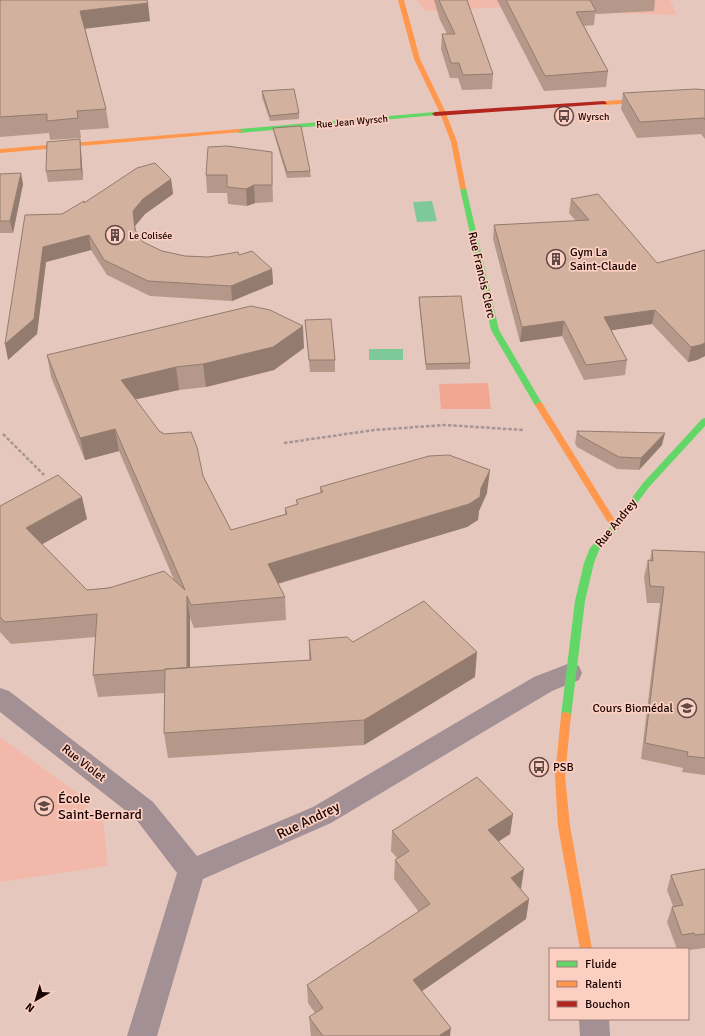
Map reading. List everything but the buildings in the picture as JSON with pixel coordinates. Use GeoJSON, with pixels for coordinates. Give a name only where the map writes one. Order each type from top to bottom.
{"type":"FeatureCollection","features":[{"type":"Feature","properties":{"kind":"street","name":"Rue Francis Clerc"},"geometry":{"type":"LineString","coordinates":[[401,0],[417,59],[443,113],[454,142],[471,230],[495,330],[521,377],[615,527]]}},
{"type":"Feature","properties":{"kind":"street","name":"Rue Jean Wyrsch"},"geometry":{"type":"LineString","coordinates":[[0,151],[443,113],[705,97]]}},
{"type":"Feature","properties":{"kind":"street","name":"Rue Andrey"},"geometry":{"type":"LineString","coordinates":[[586,948],[564,826],[560,776],[570,673],[580,601],[589,563],[596,548],[615,527],[646,485],[705,421]]}},
{"type":"Feature","properties":{"kind":"street","name":"Rue Andrey"},"geometry":{"type":"LineString","coordinates":[[192,871],[322,816],[538,687],[570,673]]}},
{"type":"Feature","properties":{"kind":"street","name":"Rue Violet"},"geometry":{"type":"LineString","coordinates":[[0,698],[144,810],[192,871]]}},
{"type":"Feature","properties":{"kind":"street"},"geometry":{"type":"LineString","coordinates":[[142,1036],[192,871]]}},
{"type":"Feature","properties":{"kind":"street"},"geometry":{"type":"LineString","coordinates":[[594,1020],[595,1036]]}},
{"type":"Feature","properties":{"kind":"path"},"geometry":{"type":"LineString","coordinates":[[284,443],[374,430],[445,425],[558,434]]}},
{"type":"Feature","properties":{"kind":"path"},"geometry":{"type":"LineString","coordinates":[[3,434],[44,474]]}},
{"type":"Feature","properties":{"kind":"shaded area"},"geometry":{"type":"Polygon","coordinates":[[[417,0],[670,0],[677,15],[617,13],[588,15],[582,3],[426,11],[417,0]]]}},
{"type":"Feature","properties":{"kind":"shaded area"},"geometry":{"type":"Polygon","coordinates":[[[432,201],[437,221],[417,222],[413,202],[432,201]]]}},
{"type":"Feature","properties":{"kind":"shaded area"},"geometry":{"type":"Polygon","coordinates":[[[369,349],[403,349],[403,360],[369,360],[369,349]]]}},
{"type":"Feature","properties":{"kind":"shaded area"},"geometry":{"type":"Polygon","coordinates":[[[488,383],[491,409],[441,409],[439,384],[488,383]]]}},
{"type":"Feature","properties":{"kind":"shaded area","name":"École Saint-Bernard"},"geometry":{"type":"Polygon","coordinates":[[[0,737],[87,800],[89,813],[102,811],[108,866],[0,882],[0,737]]]}},
{"type":"Feature","properties":{"kind":"traffic: fast"},"geometry":{"type":"LineString","coordinates":[[239,131],[435,114]]}},
{"type":"Feature","properties":{"kind":"traffic: fast"},"geometry":{"type":"LineString","coordinates":[[463,188],[495,330],[539,405]]}},
{"type":"Feature","properties":{"kind":"traffic: fast"},"geometry":{"type":"LineString","coordinates":[[566,716],[580,601],[589,563],[595,548],[615,527],[646,485],[705,421]]}},
{"type":"Feature","properties":{"kind":"traffic: slow"},"geometry":{"type":"LineString","coordinates":[[401,0],[417,59],[443,113],[454,142],[463,188]]}},
{"type":"Feature","properties":{"kind":"traffic: slow"},"geometry":{"type":"LineString","coordinates":[[604,103],[705,97]]}},
{"type":"Feature","properties":{"kind":"traffic: slow"},"geometry":{"type":"LineString","coordinates":[[0,151],[239,131]]}},
{"type":"Feature","properties":{"kind":"traffic: slow"},"geometry":{"type":"LineString","coordinates":[[539,405],[615,527]]}},
{"type":"Feature","properties":{"kind":"traffic: slow"},"geometry":{"type":"LineString","coordinates":[[566,716],[560,776],[564,826],[586,948]]}},
{"type":"Feature","properties":{"kind":"traffic: jam"},"geometry":{"type":"LineString","coordinates":[[435,114],[604,103]]}},
{"type":"Feature","properties":{"kind":"place","name":"Wyrsch"},"geometry":{"type":"Point","coordinates":[564,116]}},
{"type":"Feature","properties":{"kind":"place","name":"Le Colisée"},"geometry":{"type":"Point","coordinates":[115,235]}},
{"type":"Feature","properties":{"kind":"place","name":"Gym La Saint-Claude"},"geometry":{"type":"Point","coordinates":[556,259]}},
{"type":"Feature","properties":{"kind":"place","name":"Cours Biomédal"},"geometry":{"type":"Point","coordinates":[687,708]}},
{"type":"Feature","properties":{"kind":"place","name":"PSB"},"geometry":{"type":"Point","coordinates":[539,767]}},
{"type":"Feature","properties":{"kind":"place","name":"École Saint-Bernard"},"geometry":{"type":"Point","coordinates":[44,806]}}]}
